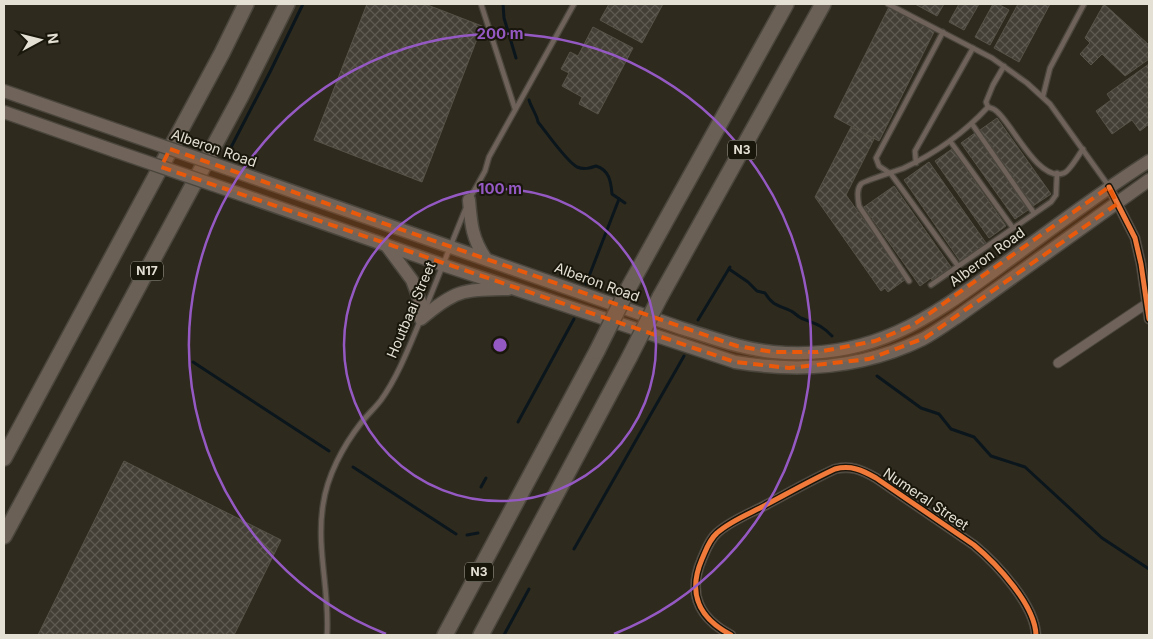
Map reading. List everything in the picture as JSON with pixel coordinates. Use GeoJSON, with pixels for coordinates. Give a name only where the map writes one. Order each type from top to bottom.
{"type":"FeatureCollection","features":[{"type":"Feature","properties":{"kind":"highway","name":"N17"},"geometry":{"type":"LineString","coordinates":[[4,458],[222,53],[246,4]]}},
{"type":"Feature","properties":{"kind":"highway","name":"N17"},"geometry":{"type":"LineString","coordinates":[[4,536],[241,96],[287,4]]}},
{"type":"Feature","properties":{"kind":"highway","name":"N3"},"geometry":{"type":"LineString","coordinates":[[445,635],[597,351],[629,287],[786,4]]}},
{"type":"Feature","properties":{"kind":"highway","name":"N3"},"geometry":{"type":"LineString","coordinates":[[481,635],[660,297],[824,4]]}},
{"type":"Feature","properties":{"kind":"main road","name":"Alberon Road"},"geometry":{"type":"LineString","coordinates":[[4,91],[636,312],[737,346],[773,352],[835,351],[875,341],[913,326],[1109,187],[1149,161]]}},
{"type":"Feature","properties":{"kind":"main road"},"geometry":{"type":"LineString","coordinates":[[4,112],[443,265],[735,362],[789,368],[835,366],[869,359],[899,350],[925,338],[956,318],[1149,180]]}},
{"type":"Feature","properties":{"kind":"main road"},"geometry":{"type":"LineString","coordinates":[[469,200],[475,240],[486,259]]}},
{"type":"Feature","properties":{"kind":"main road"},"geometry":{"type":"LineString","coordinates":[[386,244],[412,280],[422,316],[457,293],[468,290],[518,289]]}},
{"type":"Feature","properties":{"kind":"street"},"geometry":{"type":"LineString","coordinates":[[1109,187],[1135,238],[1148,302],[1149,319]]}},
{"type":"Feature","properties":{"kind":"street"},"geometry":{"type":"LineString","coordinates":[[1058,363],[1148,302]]}},
{"type":"Feature","properties":{"kind":"street","name":"Numeral Street"},"geometry":{"type":"LineString","coordinates":[[731,635],[711,620],[700,606],[695,590],[698,569],[706,548],[716,534],[737,520],[835,469],[848,467],[860,470],[876,478],[974,545],[988,557],[1012,584],[1033,617],[1036,635]]}},
{"type":"Feature","properties":{"kind":"lane"},"geometry":{"type":"LineString","coordinates":[[481,4],[515,109]]}},
{"type":"Feature","properties":{"kind":"lane","name":"Houtbaai Street"},"geometry":{"type":"LineString","coordinates":[[327,635],[328,619],[320,533],[323,505],[328,485],[343,450],[361,423],[381,400],[405,358],[469,200],[489,157],[574,4]]}},
{"type":"Feature","properties":{"kind":"lane"},"geometry":{"type":"LineString","coordinates":[[888,4],[974,48],[1004,66],[1043,96],[1109,187]]}},
{"type":"Feature","properties":{"kind":"lane"},"geometry":{"type":"LineString","coordinates":[[1043,96],[1050,68],[1084,4]]}},
{"type":"Feature","properties":{"kind":"lane"},"geometry":{"type":"LineString","coordinates":[[942,32],[876,158],[879,166],[891,174],[958,266]]}},
{"type":"Feature","properties":{"kind":"lane"},"geometry":{"type":"LineString","coordinates":[[916,163],[915,150],[974,48]]}},
{"type":"Feature","properties":{"kind":"lane"},"geometry":{"type":"LineString","coordinates":[[988,107],[986,102],[988,96],[1004,66]]}},
{"type":"Feature","properties":{"kind":"lane"},"geometry":{"type":"LineString","coordinates":[[988,107],[996,110],[1023,148],[1044,168],[1057,173],[1066,172],[1083,149]]}},
{"type":"Feature","properties":{"kind":"lane"},"geometry":{"type":"LineString","coordinates":[[909,280],[859,206],[858,195],[861,184],[866,180],[891,174],[927,157],[972,124],[988,107]]}},
{"type":"Feature","properties":{"kind":"lane"},"geometry":{"type":"LineString","coordinates":[[972,124],[1034,213]]}},
{"type":"Feature","properties":{"kind":"lane"},"geometry":{"type":"LineString","coordinates":[[950,141],[1013,228]]}},
{"type":"Feature","properties":{"kind":"lane"},"geometry":{"type":"LineString","coordinates":[[930,285],[1051,202],[1056,196],[1057,173]]}},
{"type":"Feature","properties":{"kind":"highlighted area"},"geometry":{"type":"Polygon","coordinates":[[[170,149],[737,346],[773,352],[818,352],[875,341],[913,325],[1109,187],[1117,204],[925,338],[869,359],[789,368],[735,362],[161,167],[170,149]]]}},
{"type":"Feature","properties":{"kind":"building"},"geometry":{"type":"Polygon","coordinates":[[[367,4],[425,4],[482,26],[422,182],[314,140],[367,4]]]}},
{"type":"Feature","properties":{"kind":"building"},"geometry":{"type":"Polygon","coordinates":[[[609,4],[663,4],[642,43],[600,20],[609,4]]]}},
{"type":"Feature","properties":{"kind":"building"},"geometry":{"type":"Polygon","coordinates":[[[915,4],[944,4],[937,16],[915,4]]]}},
{"type":"Feature","properties":{"kind":"building"},"geometry":{"type":"Polygon","coordinates":[[[959,4],[979,4],[964,30],[949,22],[959,4]]]}},
{"type":"Feature","properties":{"kind":"building"},"geometry":{"type":"Polygon","coordinates":[[[993,4],[998,4],[1009,10],[990,45],[975,37],[993,4]]]}},
{"type":"Feature","properties":{"kind":"building"},"geometry":{"type":"Polygon","coordinates":[[[1018,4],[1050,4],[1019,62],[994,48],[1018,4]]]}},
{"type":"Feature","properties":{"kind":"building"},"geometry":{"type":"Polygon","coordinates":[[[1104,4],[1149,45],[1149,59],[1125,76],[1102,54],[1091,65],[1080,54],[1090,43],[1085,38],[1104,4]]]}},
{"type":"Feature","properties":{"kind":"building"},"geometry":{"type":"Polygon","coordinates":[[[890,5],[935,30],[879,141],[834,117],[890,5]]]}},
{"type":"Feature","properties":{"kind":"building"},"geometry":{"type":"Polygon","coordinates":[[[593,27],[633,48],[598,114],[579,104],[582,97],[562,86],[569,73],[561,69],[570,52],[578,56],[593,27]]]}},
{"type":"Feature","properties":{"kind":"building"},"geometry":{"type":"Polygon","coordinates":[[[1149,64],[1149,124],[1140,131],[1132,120],[1112,134],[1096,111],[1111,100],[1107,94],[1149,64]]]}},
{"type":"Feature","properties":{"kind":"building"},"geometry":{"type":"Polygon","coordinates":[[[997,118],[1051,194],[1033,206],[980,130],[997,118]]]}},
{"type":"Feature","properties":{"kind":"building"},"geometry":{"type":"Polygon","coordinates":[[[851,127],[874,139],[846,195],[906,279],[888,292],[885,288],[881,291],[815,197],[851,127]]]}},
{"type":"Feature","properties":{"kind":"building"},"geometry":{"type":"Polygon","coordinates":[[[975,133],[1028,210],[1015,219],[961,143],[975,133]]]}},
{"type":"Feature","properties":{"kind":"building"},"geometry":{"type":"Polygon","coordinates":[[[952,149],[1006,226],[989,238],[935,161],[952,149]]]}},
{"type":"Feature","properties":{"kind":"building"},"geometry":{"type":"Polygon","coordinates":[[[929,162],[986,243],[960,261],[904,180],[929,162]]]}},
{"type":"Feature","properties":{"kind":"building"},"geometry":{"type":"Polygon","coordinates":[[[894,186],[951,267],[920,286],[864,207],[894,186]]]}},
{"type":"Feature","properties":{"kind":"building"},"geometry":{"type":"Polygon","coordinates":[[[124,461],[281,540],[234,635],[38,635],[124,461]]]}},
{"type":"Feature","properties":{"kind":"waterway"},"geometry":{"type":"LineString","coordinates":[[226,157],[303,4]]}},
{"type":"Feature","properties":{"kind":"waterway"},"geometry":{"type":"LineString","coordinates":[[503,4],[504,18],[516,58]]}},
{"type":"Feature","properties":{"kind":"waterway"},"geometry":{"type":"LineString","coordinates":[[529,100],[538,122],[568,159],[580,168],[596,166],[604,170],[610,180],[612,194],[625,203]]}},
{"type":"Feature","properties":{"kind":"waterway"},"geometry":{"type":"LineString","coordinates":[[586,284],[619,199]]}},
{"type":"Feature","properties":{"kind":"waterway"},"geometry":{"type":"LineString","coordinates":[[698,320],[730,267]]}},
{"type":"Feature","properties":{"kind":"waterway"},"geometry":{"type":"LineString","coordinates":[[729,269],[748,282],[757,291],[765,293],[773,303],[814,323],[832,336]]}},
{"type":"Feature","properties":{"kind":"waterway"},"geometry":{"type":"LineString","coordinates":[[518,422],[574,319]]}},
{"type":"Feature","properties":{"kind":"waterway"},"geometry":{"type":"LineString","coordinates":[[574,549],[684,356]]}},
{"type":"Feature","properties":{"kind":"waterway"},"geometry":{"type":"LineString","coordinates":[[193,362],[329,451]]}},
{"type":"Feature","properties":{"kind":"waterway"},"geometry":{"type":"LineString","coordinates":[[877,376],[921,408],[939,414],[951,429],[974,437],[991,456],[1025,467],[1102,538],[1149,569]]}},
{"type":"Feature","properties":{"kind":"waterway"},"geometry":{"type":"LineString","coordinates":[[353,467],[456,534]]}},
{"type":"Feature","properties":{"kind":"waterway"},"geometry":{"type":"LineString","coordinates":[[481,487],[486,478]]}},
{"type":"Feature","properties":{"kind":"waterway"},"geometry":{"type":"LineString","coordinates":[[467,535],[478,533]]}},
{"type":"Feature","properties":{"kind":"waterway"},"geometry":{"type":"LineString","coordinates":[[504,635],[529,589]]}},
{"type":"Feature","properties":{"kind":"cycle path"},"geometry":{"type":"LineString","coordinates":[[1109,187],[1135,238],[1149,319]]}},
{"type":"Feature","properties":{"kind":"cycle path"},"geometry":{"type":"LineString","coordinates":[[731,635],[711,621],[704,613],[696,594],[698,572],[706,549],[712,539],[722,529],[738,519],[835,469],[846,468],[861,471],[876,478],[974,545],[1003,574],[1022,598],[1034,623],[1036,635]]}}]}
